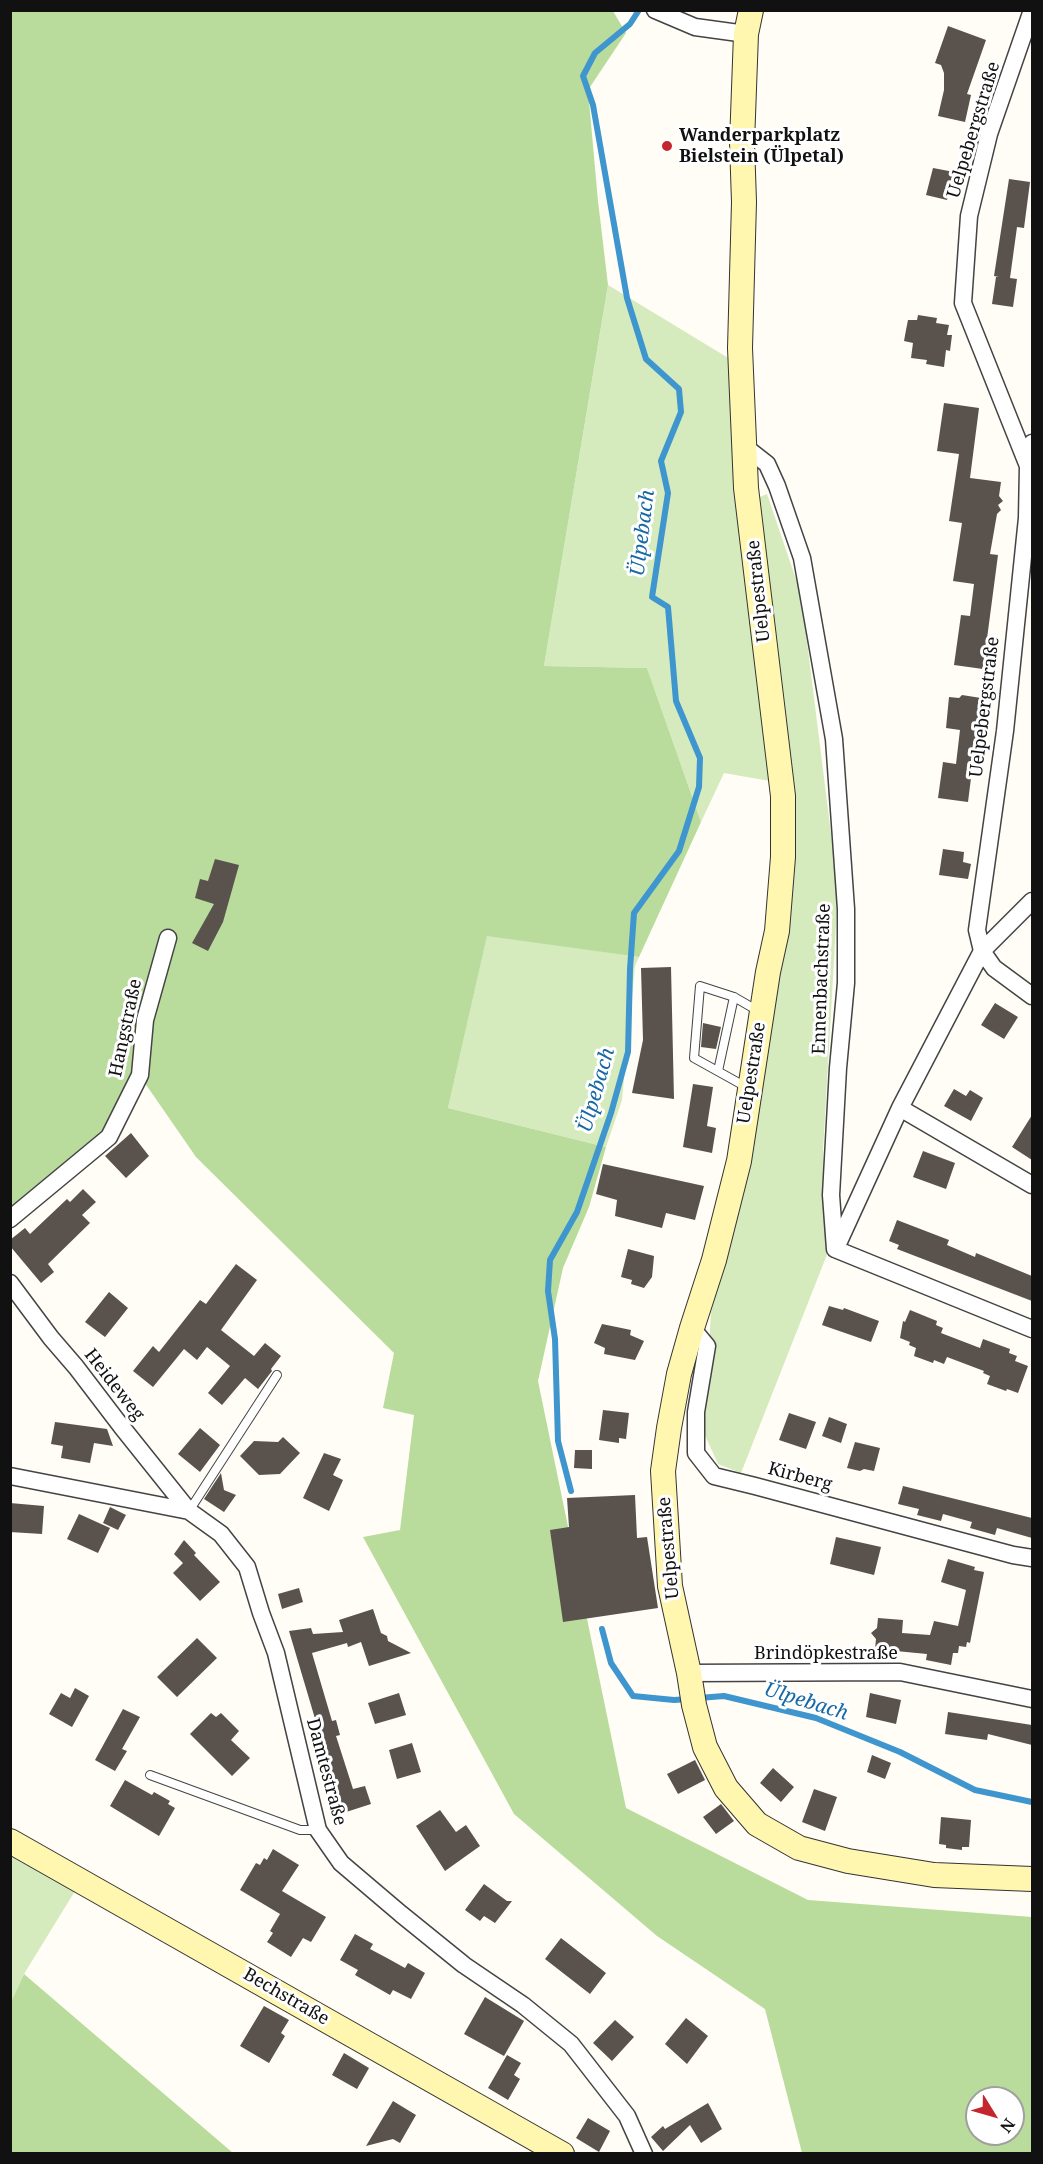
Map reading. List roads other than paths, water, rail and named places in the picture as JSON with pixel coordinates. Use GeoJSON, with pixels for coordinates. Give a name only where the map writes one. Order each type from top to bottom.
{"type":"FeatureCollection","features":[{"type":"Feature","properties":{"kind":"main road","name":"Uelpestraße"},"geometry":{"type":"LineString","coordinates":[[751,10],[746,34],[742,143],[744,202],[740,348],[746,488],[783,796],[783,857],[777,932],[761,1012],[739,1161],[716,1250],[679,1374],[663,1471],[669,1586],[705,1747],[726,1788],[758,1824],[799,1848],[848,1862],[934,1875],[1032,1879]]}},
{"type":"Feature","properties":{"kind":"main road","name":"Bechstraße"},"geometry":{"type":"LineString","coordinates":[[10,1841],[562,2154]]}},
{"type":"Feature","properties":{"kind":"street","name":"Uelpebergstraße"},"geometry":{"type":"LineString","coordinates":[[1028,466],[963,303],[969,216],[989,134],[1032,10]]}},
{"type":"Feature","properties":{"kind":"street"},"geometry":{"type":"LineString","coordinates":[[656,11],[695,27],[746,34]]}},
{"type":"Feature","properties":{"kind":"street","name":"Uelpebergstraße"},"geometry":{"type":"LineString","coordinates":[[982,951],[976,930],[1005,731],[1027,518],[1028,466],[1032,443]]}},
{"type":"Feature","properties":{"kind":"street","name":"Ennenbachstraße"},"geometry":{"type":"LineString","coordinates":[[744,446],[767,464],[802,558],[834,739],[846,909],[846,983],[838,1068],[831,1195],[835,1249]]}},
{"type":"Feature","properties":{"kind":"street"},"geometry":{"type":"LineString","coordinates":[[1032,901],[982,951],[900,1108],[835,1249],[1032,1329]]}},
{"type":"Feature","properties":{"kind":"street","name":"Hangstraße"},"geometry":{"type":"LineString","coordinates":[[10,1219],[109,1137],[140,1075],[145,1020],[168,938]]}},
{"type":"Feature","properties":{"kind":"street"},"geometry":{"type":"LineString","coordinates":[[982,951],[994,968],[1032,996]]}},
{"type":"Feature","properties":{"kind":"street"},"geometry":{"type":"LineString","coordinates":[[900,1108],[1032,1185]]}},
{"type":"Feature","properties":{"kind":"street","name":"Heideweg"},"geometry":{"type":"LineString","coordinates":[[10,1283],[189,1511]]}},
{"type":"Feature","properties":{"kind":"street","name":"Kirberg"},"geometry":{"type":"LineString","coordinates":[[692,1328],[707,1347],[696,1412],[696,1453],[714,1476],[1032,1558]]}},
{"type":"Feature","properties":{"kind":"street","name":"Damtestraße"},"geometry":{"type":"LineString","coordinates":[[10,1476],[189,1511],[221,1534],[247,1567],[276,1653],[318,1830],[341,1863],[401,1914],[464,1965],[523,2005],[571,2044],[627,2116],[644,2154]]}},
{"type":"Feature","properties":{"kind":"street","name":"Brindöpkestraße"},"geometry":{"type":"LineString","coordinates":[[691,1688],[900,1672],[1032,1699]]}},
{"type":"Feature","properties":{"kind":"lane"},"geometry":{"type":"LineString","coordinates":[[751,1090],[694,1058],[700,986],[734,997],[761,1012]]}},
{"type":"Feature","properties":{"kind":"lane"},"geometry":{"type":"LineString","coordinates":[[718,1071],[734,997]]}},
{"type":"Feature","properties":{"kind":"lane"},"geometry":{"type":"LineString","coordinates":[[189,1511],[277,1375]]}},
{"type":"Feature","properties":{"kind":"lane"},"geometry":{"type":"LineString","coordinates":[[150,1775],[300,1830],[318,1830]]}},
{"type":"Feature","properties":{"kind":"waterway","name":"Ülpebach"},"geometry":{"type":"LineString","coordinates":[[571,1491],[558,1441],[555,1339],[548,1291],[550,1260],[577,1212],[611,1113],[628,1052],[634,913],[679,851],[699,787],[700,758],[676,701],[668,607],[652,597],[668,493],[661,461],[681,412],[679,389],[646,359],[627,298],[593,105],[583,76],[595,53],[630,24],[639,10]]}},
{"type":"Feature","properties":{"kind":"waterway","name":"Ülpebach"},"geometry":{"type":"LineString","coordinates":[[602,1629],[611,1663],[633,1696],[674,1700],[689,1699]]}},
{"type":"Feature","properties":{"kind":"waterway","name":"Ülpebach"},"geometry":{"type":"LineString","coordinates":[[699,1698],[724,1696],[816,1718],[900,1752],[975,1790],[1032,1802]]}},
{"type":"Feature","properties":{"kind":"place","name":"Wanderparkplatz Bielstein (Ülpetal)"},"geometry":{"type":"Point","coordinates":[667,146]}}]}
